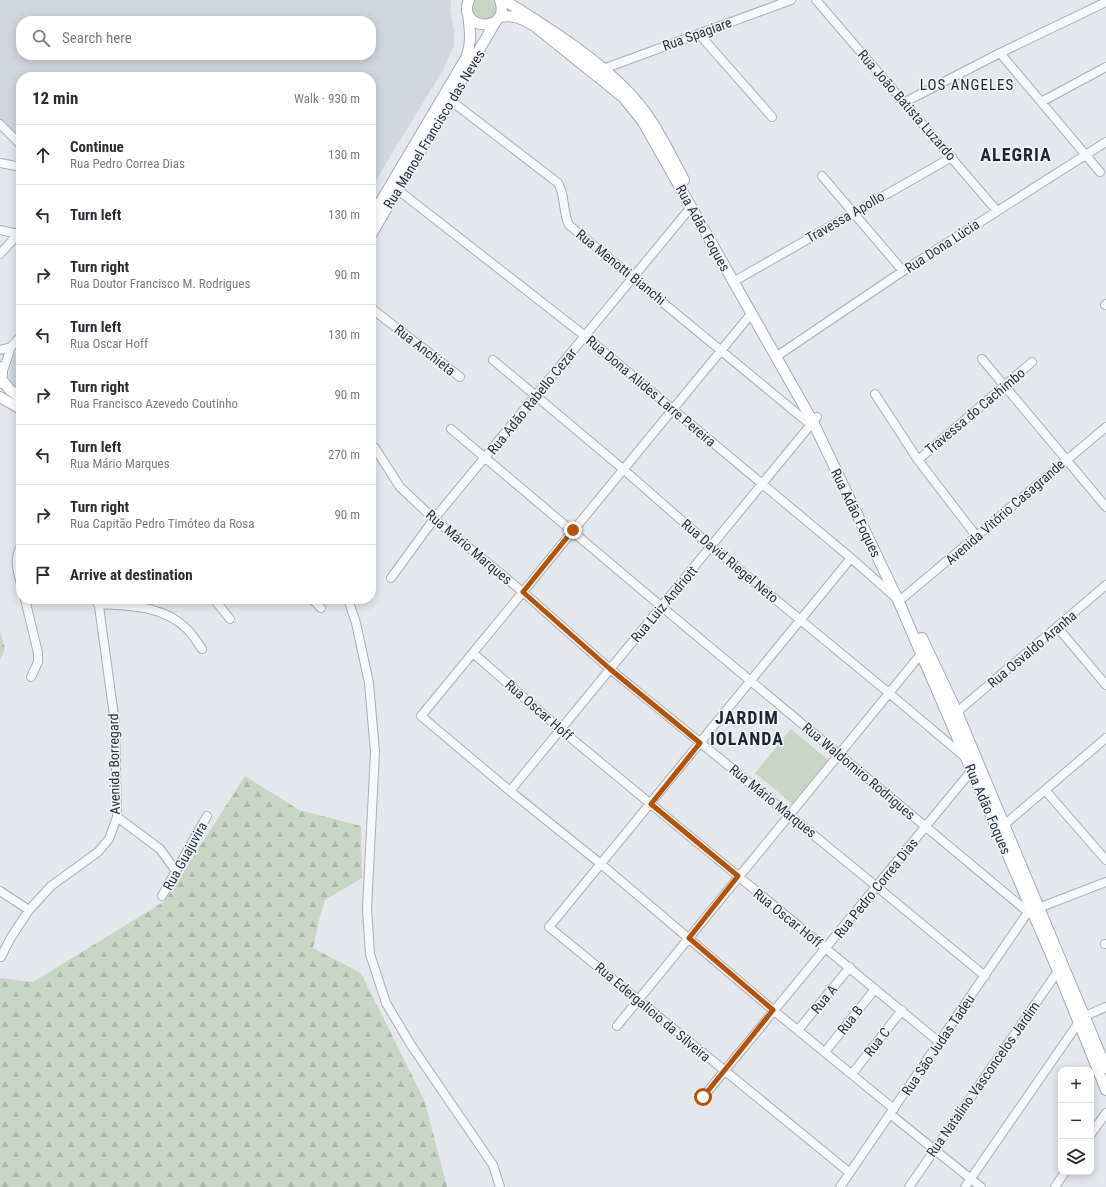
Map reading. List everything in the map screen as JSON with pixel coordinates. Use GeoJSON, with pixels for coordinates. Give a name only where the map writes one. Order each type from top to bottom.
{"type":"FeatureCollection","features":[{"type":"Feature","properties":{"kind":"main road"},"geometry":{"type":"LineString","coordinates":[[498,19],[502,6],[500,0]]}},
{"type":"Feature","properties":{"kind":"main road","name":"Rua Adão Foques"},"geometry":{"type":"LineString","coordinates":[[504,0],[545,25],[603,69],[629,92],[650,118],[780,354],[957,712],[1004,825],[1033,911],[1082,1019],[1106,1090]]}},
{"type":"Feature","properties":{"kind":"main road","name":"Rua Manoel Francisco das Neves"},"geometry":{"type":"LineString","coordinates":[[376,210],[466,58],[470,47],[471,33],[468,14],[468,1]]}},
{"type":"Feature","properties":{"kind":"main road","name":"Rua Adão Foques"},"geometry":{"type":"LineString","coordinates":[[468,14],[480,25],[486,25],[510,15],[521,18],[536,27],[623,96],[643,122],[750,314],[814,421]]}},
{"type":"Feature","properties":{"kind":"main road","name":"Rua Manoel Francisco das Neves"},"geometry":{"type":"LineString","coordinates":[[376,227],[498,19]]}},
{"type":"Feature","properties":{"kind":"main road"},"geometry":{"type":"LineString","coordinates":[[1,376],[10,390],[16,394]]}},
{"type":"Feature","properties":{"kind":"main road"},"geometry":{"type":"LineString","coordinates":[[0,397],[16,407]]}},
{"type":"Feature","properties":{"kind":"main road","name":"Rua Adão Foques"},"geometry":{"type":"LineString","coordinates":[[901,598],[922,654],[1058,970],[1106,1068]]}},
{"type":"Feature","properties":{"kind":"street","name":"Rua Spagiare"},"geometry":{"type":"LineString","coordinates":[[603,69],[791,0]]}},
{"type":"Feature","properties":{"kind":"street","name":"Rua João Batista Luzardo"},"geometry":{"type":"LineString","coordinates":[[816,0],[997,211]]}},
{"type":"Feature","properties":{"kind":"street"},"geometry":{"type":"LineString","coordinates":[[905,102],[1000,53],[1104,3]]}},
{"type":"Feature","properties":{"kind":"street"},"geometry":{"type":"LineString","coordinates":[[699,34],[772,117]]}},
{"type":"Feature","properties":{"kind":"street"},"geometry":{"type":"LineString","coordinates":[[1000,53],[1100,172]]}},
{"type":"Feature","properties":{"kind":"street"},"geometry":{"type":"LineString","coordinates":[[1041,102],[1106,68]]}},
{"type":"Feature","properties":{"kind":"street","name":"Rua Menotti Bianchi"},"geometry":{"type":"LineString","coordinates":[[450,100],[558,183],[563,191],[564,216],[569,225],[721,349],[814,421]]}},
{"type":"Feature","properties":{"kind":"street"},"geometry":{"type":"LineString","coordinates":[[0,124],[16,140]]}},
{"type":"Feature","properties":{"kind":"street","name":"Rua Dona Lúcia"},"geometry":{"type":"LineString","coordinates":[[780,354],[903,271],[1106,142]]}},
{"type":"Feature","properties":{"kind":"street","name":"Travessa Apollo"},"geometry":{"type":"LineString","coordinates":[[738,278],[852,212],[952,157]]}},
{"type":"Feature","properties":{"kind":"street"},"geometry":{"type":"LineString","coordinates":[[0,164],[16,167]]}},
{"type":"Feature","properties":{"kind":"street"},"geometry":{"type":"LineString","coordinates":[[822,176],[903,271]]}},
{"type":"Feature","properties":{"kind":"street","name":"Rua Dona Alides Larre Pereira"},"geometry":{"type":"LineString","coordinates":[[398,190],[585,336],[762,485],[901,598]]}},
{"type":"Feature","properties":{"kind":"street","name":"Rua Adão Rabello Cezar"},"geometry":{"type":"LineString","coordinates":[[391,578],[434,519],[691,207]]}},
{"type":"Feature","properties":{"kind":"street"},"geometry":{"type":"LineString","coordinates":[[0,230],[16,233]]}},
{"type":"Feature","properties":{"kind":"street"},"geometry":{"type":"LineString","coordinates":[[0,254],[16,236]]}},
{"type":"Feature","properties":{"kind":"street","name":"Rua Anchieta"},"geometry":{"type":"LineString","coordinates":[[376,312],[460,377]]}},
{"type":"Feature","properties":{"kind":"street"},"geometry":{"type":"LineString","coordinates":[[750,314],[673,410],[421,716],[510,791],[601,864],[773,1010],[852,1074],[935,1149],[980,1187]]}},
{"type":"Feature","properties":{"kind":"street"},"geometry":{"type":"LineString","coordinates":[[1,376],[11,347],[16,342]]}},
{"type":"Feature","properties":{"kind":"street"},"geometry":{"type":"LineString","coordinates":[[0,350],[11,347]]}},
{"type":"Feature","properties":{"kind":"street"},"geometry":{"type":"LineString","coordinates":[[982,359],[1065,460],[1106,507]]}},
{"type":"Feature","properties":{"kind":"street","name":"Rua David Riegel Neto"},"geometry":{"type":"LineString","coordinates":[[493,360],[623,469],[712,547],[968,760]]}},
{"type":"Feature","properties":{"kind":"street","name":"Travessa do Cachimbo"},"geometry":{"type":"LineString","coordinates":[[918,460],[1032,362]]}},
{"type":"Feature","properties":{"kind":"street"},"geometry":{"type":"LineString","coordinates":[[875,394],[918,460],[977,537]]}},
{"type":"Feature","properties":{"kind":"street","name":"Rua Luiz Andriott"},"geometry":{"type":"LineString","coordinates":[[510,791],[814,421]]}},
{"type":"Feature","properties":{"kind":"street","name":"Avenida Vitório Casagrande"},"geometry":{"type":"LineString","coordinates":[[901,598],[977,537],[1065,460],[1106,427]]}},
{"type":"Feature","properties":{"kind":"street","name":"Rua Waldomiro Rodrigues"},"geometry":{"type":"LineString","coordinates":[[451,429],[926,827],[1033,911]]}},
{"type":"Feature","properties":{"kind":"street","name":"Rua Mário Marques"},"geometry":{"type":"LineString","coordinates":[[376,450],[400,486],[434,519],[523,592],[610,669],[985,976]]}},
{"type":"Feature","properties":{"kind":"street"},"geometry":{"type":"LineString","coordinates":[[601,864],[851,558]]}},
{"type":"Feature","properties":{"kind":"street","name":"Rua Osvaldo Aranha"},"geometry":{"type":"LineString","coordinates":[[957,712],[1058,628],[1106,585]]}},
{"type":"Feature","properties":{"kind":"street"},"geometry":{"type":"LineString","coordinates":[[26,604],[38,653],[38,662],[32,677]]}},
{"type":"Feature","properties":{"kind":"street","name":"Avenida Borregard"},"geometry":{"type":"LineString","coordinates":[[1,957],[10,939],[29,910],[51,886],[98,852],[109,838],[117,817],[115,723],[98,604]]}},
{"type":"Feature","properties":{"kind":"street"},"geometry":{"type":"LineString","coordinates":[[119,604],[162,612],[187,629],[202,649]]}},
{"type":"Feature","properties":{"kind":"street"},"geometry":{"type":"LineString","coordinates":[[218,604],[230,619]]}},
{"type":"Feature","properties":{"kind":"street"},"geometry":{"type":"LineString","coordinates":[[317,604],[321,608]]}},
{"type":"Feature","properties":{"kind":"street"},"geometry":{"type":"LineString","coordinates":[[350,604],[356,623],[369,683],[375,752],[367,908],[370,954],[386,1002],[411,1045],[493,1165],[500,1187]]}},
{"type":"Feature","properties":{"kind":"street"},"geometry":{"type":"LineString","coordinates":[[1058,628],[1106,685]]}},
{"type":"Feature","properties":{"kind":"street","name":"Rua Oscar Hoff"},"geometry":{"type":"LineString","coordinates":[[473,653],[560,729],[939,1042]]}},
{"type":"Feature","properties":{"kind":"street"},"geometry":{"type":"LineString","coordinates":[[616,1026],[922,654]]}},
{"type":"Feature","properties":{"kind":"street"},"geometry":{"type":"LineString","coordinates":[[1004,825],[1106,738]]}},
{"type":"Feature","properties":{"kind":"street","name":"Rua Pedro Correa Dias"},"geometry":{"type":"LineString","coordinates":[[703,1097],[773,1010],[826,949],[972,770]]}},
{"type":"Feature","properties":{"kind":"street"},"geometry":{"type":"LineString","coordinates":[[1045,790],[1106,860]]}},
{"type":"Feature","properties":{"kind":"street","name":"Rua Guajuvira"},"geometry":{"type":"LineString","coordinates":[[162,896],[208,816]]}},
{"type":"Feature","properties":{"kind":"street"},"geometry":{"type":"LineString","coordinates":[[117,817],[160,849],[176,871]]}},
{"type":"Feature","properties":{"kind":"street","name":"Rua Edergalicio da Silveira"},"geometry":{"type":"LineString","coordinates":[[601,864],[549,927],[639,999],[850,1173]]}},
{"type":"Feature","properties":{"kind":"street"},"geometry":{"type":"LineString","coordinates":[[1033,911],[1106,882]]}},
{"type":"Feature","properties":{"kind":"street"},"geometry":{"type":"LineString","coordinates":[[0,891],[29,910]]}},
{"type":"Feature","properties":{"kind":"street","name":"Rua São Judas Tadeu"},"geometry":{"type":"LineString","coordinates":[[840,1187],[985,976],[1033,911]]}},
{"type":"Feature","properties":{"kind":"street","name":"Rua A"},"geometry":{"type":"LineString","coordinates":[[798,1030],[850,967]]}},
{"type":"Feature","properties":{"kind":"street","name":"Rua Natalino Vasconcelos Jardim"},"geometry":{"type":"LineString","coordinates":[[909,1187],[1058,970]]}},
{"type":"Feature","properties":{"kind":"street","name":"Rua B"},"geometry":{"type":"LineString","coordinates":[[825,1052],[875,989]]}},
{"type":"Feature","properties":{"kind":"street"},"geometry":{"type":"LineString","coordinates":[[965,1187],[1082,1019],[1106,1008]]}},
{"type":"Feature","properties":{"kind":"street","name":"Rua C"},"geometry":{"type":"LineString","coordinates":[[852,1074],[902,1010]]}},
{"type":"Feature","properties":{"kind":"street"},"geometry":{"type":"LineString","coordinates":[[1094,1130],[1106,1113]]}},
{"type":"Feature","properties":{"kind":"street"},"geometry":{"type":"LineString","coordinates":[[1055,1187],[1063,1175]]}},
{"type":"Feature","properties":{"kind":"shaded area"},"geometry":{"type":"Polygon","coordinates":[[[0,0],[451,0],[450,10],[454,31],[454,46],[443,70],[376,180],[376,72],[16,72],[16,140],[0,123],[0,0]]]}},
{"type":"Feature","properties":{"kind":"shaded area"},"geometry":{"type":"Polygon","coordinates":[[[16,352],[16,388],[11,384],[9,375],[13,356],[16,352]]]}},
{"type":"Feature","properties":{"kind":"green space"},"geometry":{"type":"Polygon","coordinates":[[[471,0],[495,0],[497,9],[495,14],[488,20],[476,19],[470,4],[471,0]]]}},
{"type":"Feature","properties":{"kind":"green space"},"geometry":{"type":"Polygon","coordinates":[[[0,631],[5,649],[0,660],[0,631]]]}},
{"type":"Feature","properties":{"kind":"green space"},"geometry":{"type":"Polygon","coordinates":[[[791,729],[828,760],[792,804],[755,773],[791,729]]]}},
{"type":"Feature","properties":{"kind":"green space"},"geometry":{"type":"Polygon","coordinates":[[[245,776],[299,810],[361,826],[362,878],[325,900],[313,948],[361,973],[425,1102],[447,1187],[0,1187],[0,978],[33,982],[165,901],[245,776]]]}},
{"type":"Feature","properties":{"kind":"district","name":"LOS ANGELES"},"geometry":{"type":"Point","coordinates":[967,85]}},
{"type":"Feature","properties":{"kind":"district","name":"ALEGRIA"},"geometry":{"type":"Point","coordinates":[1016,155]}},
{"type":"Feature","properties":{"kind":"district","name":"JARDIM IOLANDA"},"geometry":{"type":"Point","coordinates":[747,728]}},
{"type":"Feature","properties":{"kind":"route"},"geometry":{"type":"LineString","coordinates":[[573,530],[523,592],[610,669],[700,743],[651,804],[738,876],[689,938],[773,1010],[703,1097]]}}]}
